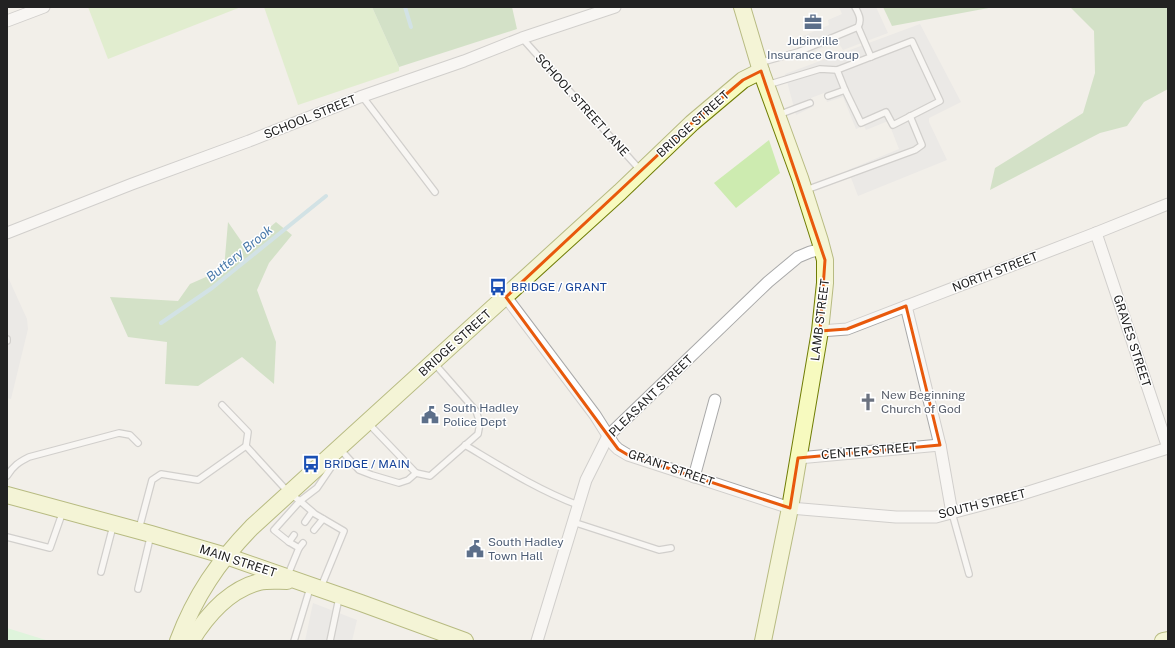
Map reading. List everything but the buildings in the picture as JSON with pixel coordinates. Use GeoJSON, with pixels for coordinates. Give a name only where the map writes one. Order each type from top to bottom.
{"type":"FeatureCollection","features":[{"type":"Feature","properties":{"kind":"main road","name":"LAMB STREET"},"geometry":{"type":"LineString","coordinates":[[744,8],[762,73],[804,190],[825,260],[826,283],[820,331],[790,508],[763,641]]}},
{"type":"Feature","properties":{"kind":"main road","name":"BRIDGE STREET"},"geometry":{"type":"LineString","coordinates":[[178,641],[187,617],[199,594],[226,556],[252,527],[294,497],[326,461],[506,297],[692,123],[743,80],[762,73]]}},
{"type":"Feature","properties":{"kind":"main road","name":"MAIN STREET"},"geometry":{"type":"LineString","coordinates":[[7,495],[145,532],[226,556],[340,595],[465,641]]}},
{"type":"Feature","properties":{"kind":"main road"},"geometry":{"type":"LineString","coordinates":[[191,641],[209,614],[234,593],[259,582],[271,581],[304,583]]}},
{"type":"Feature","properties":{"kind":"main road"},"geometry":{"type":"LineString","coordinates":[[1163,641],[1168,640]]}},
{"type":"Feature","properties":{"kind":"street"},"geometry":{"type":"LineString","coordinates":[[7,21],[44,7]]}},
{"type":"Feature","properties":{"kind":"street","name":"SCHOOL STREET"},"geometry":{"type":"LineString","coordinates":[[7,233],[132,184],[249,141],[362,96],[522,38],[615,7]]}},
{"type":"Feature","properties":{"kind":"street","name":"NORTH STREET"},"geometry":{"type":"LineString","coordinates":[[820,331],[847,329],[1168,204]]}},
{"type":"Feature","properties":{"kind":"street","name":"GRAVES STREET"},"geometry":{"type":"LineString","coordinates":[[1096,233],[1168,448]]}},
{"type":"Feature","properties":{"kind":"street","name":"PLEASANT STREET"},"geometry":{"type":"LineString","coordinates":[[537,641],[586,480],[608,436],[768,282],[798,256],[822,250]]}},
{"type":"Feature","properties":{"kind":"street","name":"GRANT STREET"},"geometry":{"type":"LineString","coordinates":[[506,297],[618,449],[628,456],[790,508]]}},
{"type":"Feature","properties":{"kind":"street"},"geometry":{"type":"LineString","coordinates":[[906,306],[940,445],[952,513]]}},
{"type":"Feature","properties":{"kind":"street"},"geometry":{"type":"LineString","coordinates":[[694,477],[715,400]]}},
{"type":"Feature","properties":{"kind":"street","name":"CENTER STREET"},"geometry":{"type":"LineString","coordinates":[[798,458],[940,445]]}},
{"type":"Feature","properties":{"kind":"street","name":"SOUTH STREET"},"geometry":{"type":"LineString","coordinates":[[790,508],[896,517],[936,517],[1019,495],[1168,448]]}},
{"type":"Feature","properties":{"kind":"lane"},"geometry":{"type":"LineString","coordinates":[[856,7],[860,18],[858,27],[871,57]]}},
{"type":"Feature","properties":{"kind":"lane"},"geometry":{"type":"LineString","coordinates":[[762,73],[798,52],[858,27]]}},
{"type":"Feature","properties":{"kind":"lane","name":"SCHOOL STREET LANE"},"geometry":{"type":"LineString","coordinates":[[522,38],[642,171]]}},
{"type":"Feature","properties":{"kind":"lane"},"geometry":{"type":"LineString","coordinates":[[762,73],[820,69],[838,70],[912,42],[940,101],[892,125],[886,112],[861,123],[845,90],[838,70]]}},
{"type":"Feature","properties":{"kind":"lane"},"geometry":{"type":"LineString","coordinates":[[828,96],[845,90]]}},
{"type":"Feature","properties":{"kind":"lane"},"geometry":{"type":"LineString","coordinates":[[362,96],[434,192]]}},
{"type":"Feature","properties":{"kind":"lane"},"geometry":{"type":"LineString","coordinates":[[778,116],[810,104]]}},
{"type":"Feature","properties":{"kind":"lane"},"geometry":{"type":"LineString","coordinates":[[804,190],[916,150],[922,145],[910,116]]}},
{"type":"Feature","properties":{"kind":"lane"},"geometry":{"type":"LineString","coordinates":[[368,423],[416,473],[430,476],[478,434],[480,423],[476,411],[433,363]]}},
{"type":"Feature","properties":{"kind":"lane"},"geometry":{"type":"LineString","coordinates":[[138,588],[152,480],[161,474],[198,480],[246,446],[248,432],[222,405]]}},
{"type":"Feature","properties":{"kind":"lane"},"geometry":{"type":"LineString","coordinates":[[7,476],[11,469],[20,461],[29,457],[119,433],[130,435],[138,443]]}},
{"type":"Feature","properties":{"kind":"lane"},"geometry":{"type":"LineString","coordinates":[[465,445],[523,479],[557,497],[578,505]]}},
{"type":"Feature","properties":{"kind":"lane"},"geometry":{"type":"LineString","coordinates":[[246,446],[294,497],[312,512],[344,531],[304,583]]}},
{"type":"Feature","properties":{"kind":"lane"},"geometry":{"type":"LineString","coordinates":[[340,448],[359,470],[399,483],[408,480],[416,473]]}},
{"type":"Feature","properties":{"kind":"lane"},"geometry":{"type":"LineString","coordinates":[[294,497],[274,530],[299,548]]}},
{"type":"Feature","properties":{"kind":"lane"},"geometry":{"type":"LineString","coordinates":[[7,537],[50,548],[64,510]]}},
{"type":"Feature","properties":{"kind":"lane"},"geometry":{"type":"LineString","coordinates":[[305,522],[312,512]]}},
{"type":"Feature","properties":{"kind":"lane"},"geometry":{"type":"LineString","coordinates":[[952,513],[969,574]]}},
{"type":"Feature","properties":{"kind":"lane"},"geometry":{"type":"LineString","coordinates":[[314,530],[323,519]]}},
{"type":"Feature","properties":{"kind":"lane"},"geometry":{"type":"LineString","coordinates":[[573,522],[658,550],[671,548]]}},
{"type":"Feature","properties":{"kind":"lane"},"geometry":{"type":"LineString","coordinates":[[101,572],[113,524]]}},
{"type":"Feature","properties":{"kind":"lane"},"geometry":{"type":"LineString","coordinates":[[289,542],[294,535]]}},
{"type":"Feature","properties":{"kind":"lane"},"geometry":{"type":"LineString","coordinates":[[294,641],[304,583],[299,548],[303,543]]}},
{"type":"Feature","properties":{"kind":"lane"},"geometry":{"type":"LineString","coordinates":[[330,641],[340,595]]}},
{"type":"Feature","properties":{"kind":"highlighted area"},"geometry":{"type":"Polygon","coordinates":[[[761,71],[825,260],[820,331],[847,329],[906,306],[940,445],[798,458],[790,508],[628,455],[618,449],[506,297],[692,123],[743,80],[761,71]]]}},
{"type":"Feature","properties":{"kind":"green space"},"geometry":{"type":"Polygon","coordinates":[[[88,7],[241,7],[108,59],[88,7]]]}},
{"type":"Feature","properties":{"kind":"green space"},"geometry":{"type":"Polygon","coordinates":[[[264,7],[372,7],[399,67],[399,71],[298,105],[264,7]]]}},
{"type":"Feature","properties":{"kind":"green space"},"geometry":{"type":"Polygon","coordinates":[[[372,7],[512,7],[517,29],[399,67],[372,7]]]}},
{"type":"Feature","properties":{"kind":"green space"},"geometry":{"type":"Polygon","coordinates":[[[883,7],[994,7],[892,26],[883,7]]]}},
{"type":"Feature","properties":{"kind":"green space"},"geometry":{"type":"Polygon","coordinates":[[[1070,7],[1168,7],[1168,89],[1144,102],[1127,126],[1100,133],[990,190],[995,168],[1083,113],[1095,73],[1094,31],[1070,7]]]}},
{"type":"Feature","properties":{"kind":"green space"},"geometry":{"type":"Polygon","coordinates":[[[769,140],[780,173],[736,208],[714,183],[769,140]]]}},
{"type":"Feature","properties":{"kind":"green space"},"geometry":{"type":"Polygon","coordinates":[[[228,222],[246,248],[276,222],[292,235],[269,263],[257,290],[276,342],[274,384],[242,357],[198,386],[165,384],[167,342],[128,337],[110,297],[178,301],[190,284],[224,269],[228,222]]]}},
{"type":"Feature","properties":{"kind":"green space"},"geometry":{"type":"Polygon","coordinates":[[[7,628],[49,641],[7,641],[7,628]]]}},
{"type":"Feature","properties":{"kind":"shaded area"},"geometry":{"type":"Polygon","coordinates":[[[839,7],[876,7],[888,33],[843,50],[838,42],[802,56],[803,36],[829,25],[828,20],[842,14],[839,7]]]}},
{"type":"Feature","properties":{"kind":"shaded area"},"geometry":{"type":"Polygon","coordinates":[[[920,24],[961,102],[929,118],[929,122],[947,160],[858,196],[848,170],[899,149],[888,121],[866,130],[864,126],[856,129],[843,97],[827,102],[824,93],[811,98],[814,106],[796,115],[785,74],[920,24]]]}},
{"type":"Feature","properties":{"kind":"shaded area"},"geometry":{"type":"Polygon","coordinates":[[[7,275],[27,319],[28,329],[11,399],[7,398],[7,275]]]}},
{"type":"Feature","properties":{"kind":"shaded area"},"geometry":{"type":"Polygon","coordinates":[[[313,603],[357,620],[352,641],[305,641],[313,603]]]}},
{"type":"Feature","properties":{"kind":"waterway","name":"Buttery Brook"},"geometry":{"type":"LineString","coordinates":[[405,7],[411,27]]}},
{"type":"Feature","properties":{"kind":"waterway","name":"Buttery Brook"},"geometry":{"type":"LineString","coordinates":[[161,323],[212,288],[326,196]]}},
{"type":"Feature","properties":{"kind":"place","name":"Jubinville Insurance Group"},"geometry":{"type":"Point","coordinates":[813,22]}},
{"type":"Feature","properties":{"kind":"place","name":"BRIDGE / GRANT"},"geometry":{"type":"Point","coordinates":[498,287]}},
{"type":"Feature","properties":{"kind":"place","name":"New Beginning Church of God"},"geometry":{"type":"Point","coordinates":[868,402]}},
{"type":"Feature","properties":{"kind":"place","name":"South Hadley Police Dept"},"geometry":{"type":"Point","coordinates":[430,415]}},
{"type":"Feature","properties":{"kind":"place","name":"BRIDGE / MAIN"},"geometry":{"type":"Point","coordinates":[311,464]}},
{"type":"Feature","properties":{"kind":"place","name":"South Hadley Town Hall"},"geometry":{"type":"Point","coordinates":[475,549]}}]}
